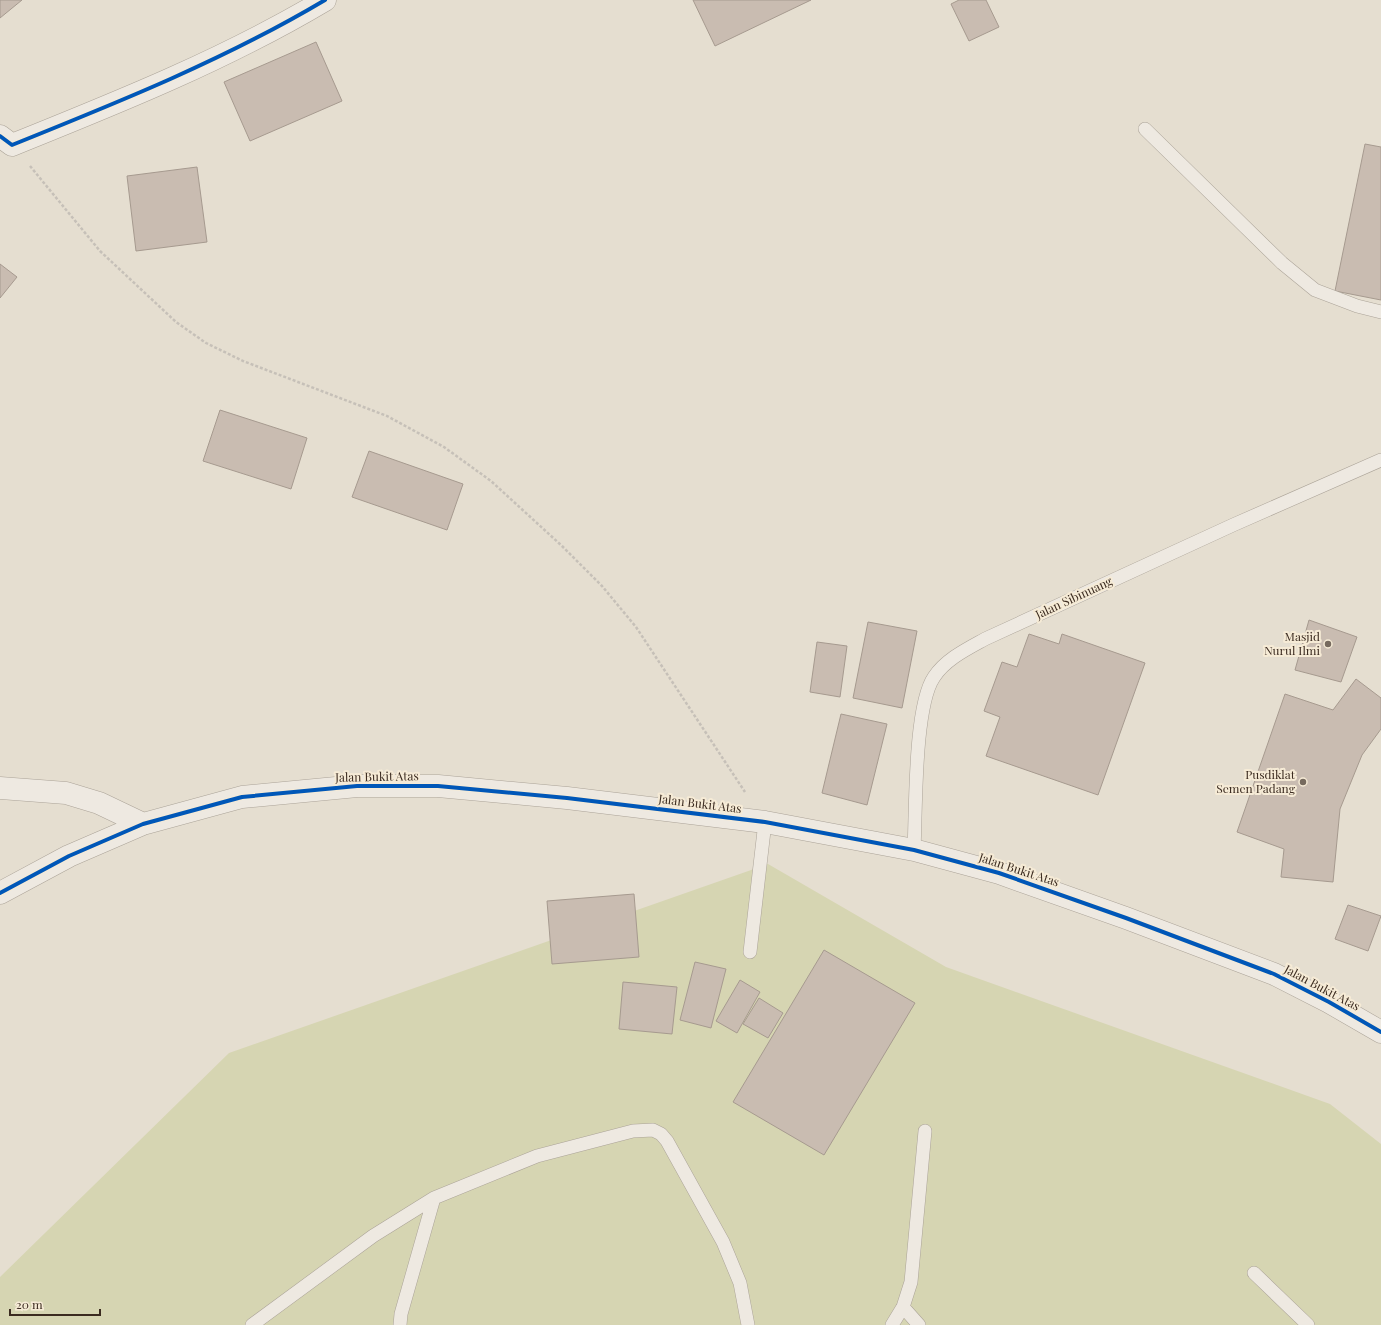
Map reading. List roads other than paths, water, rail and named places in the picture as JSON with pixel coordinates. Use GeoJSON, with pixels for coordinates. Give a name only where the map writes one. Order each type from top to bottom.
{"type":"FeatureCollection","features":[{"type":"Feature","properties":{"kind":"street"},"geometry":{"type":"LineString","coordinates":[[6,141],[111,106],[277,29],[325,0]]}},
{"type":"Feature","properties":{"kind":"street","name":"Jalan Bukit Atas"},"geometry":{"type":"LineString","coordinates":[[0,893],[69,856],[143,824],[242,797],[357,786],[438,786],[567,798],[765,822],[914,850],[999,873],[1126,918],[1274,974],[1329,1002],[1381,1032]]}},
{"type":"Feature","properties":{"kind":"street"},"geometry":{"type":"LineString","coordinates":[[0,788],[66,793],[99,803],[143,824]]}},
{"type":"Feature","properties":{"kind":"lane"},"geometry":{"type":"LineString","coordinates":[[1145,129],[1282,263],[1315,290],[1356,306],[1381,312]]}},
{"type":"Feature","properties":{"kind":"lane","name":"Jalan Sibinuang"},"geometry":{"type":"LineString","coordinates":[[914,850],[919,739],[923,705],[933,678],[954,656],[999,633],[1233,525],[1381,460]]}},
{"type":"Feature","properties":{"kind":"lane"},"geometry":{"type":"LineString","coordinates":[[750,952],[765,822]]}},
{"type":"Feature","properties":{"kind":"lane"},"geometry":{"type":"LineString","coordinates":[[252,1325],[373,1236],[434,1198],[537,1156],[633,1131],[654,1130],[661,1134],[667,1141],[723,1242],[740,1284],[748,1325]]}},
{"type":"Feature","properties":{"kind":"lane"},"geometry":{"type":"LineString","coordinates":[[892,1325],[903,1307],[909,1288],[913,1263],[925,1131]]}},
{"type":"Feature","properties":{"kind":"lane"},"geometry":{"type":"LineString","coordinates":[[400,1325],[401,1314],[434,1198]]}},
{"type":"Feature","properties":{"kind":"lane"},"geometry":{"type":"LineString","coordinates":[[1254,1273],[1308,1325]]}},
{"type":"Feature","properties":{"kind":"lane"},"geometry":{"type":"LineString","coordinates":[[903,1307],[919,1325]]}},
{"type":"Feature","properties":{"kind":"place","name":"Masjid Nurul Ilmi"},"geometry":{"type":"Point","coordinates":[1328,644]}},
{"type":"Feature","properties":{"kind":"place","name":"Pusdiklat Semen Padang"},"geometry":{"type":"Point","coordinates":[1303,782]}}]}
